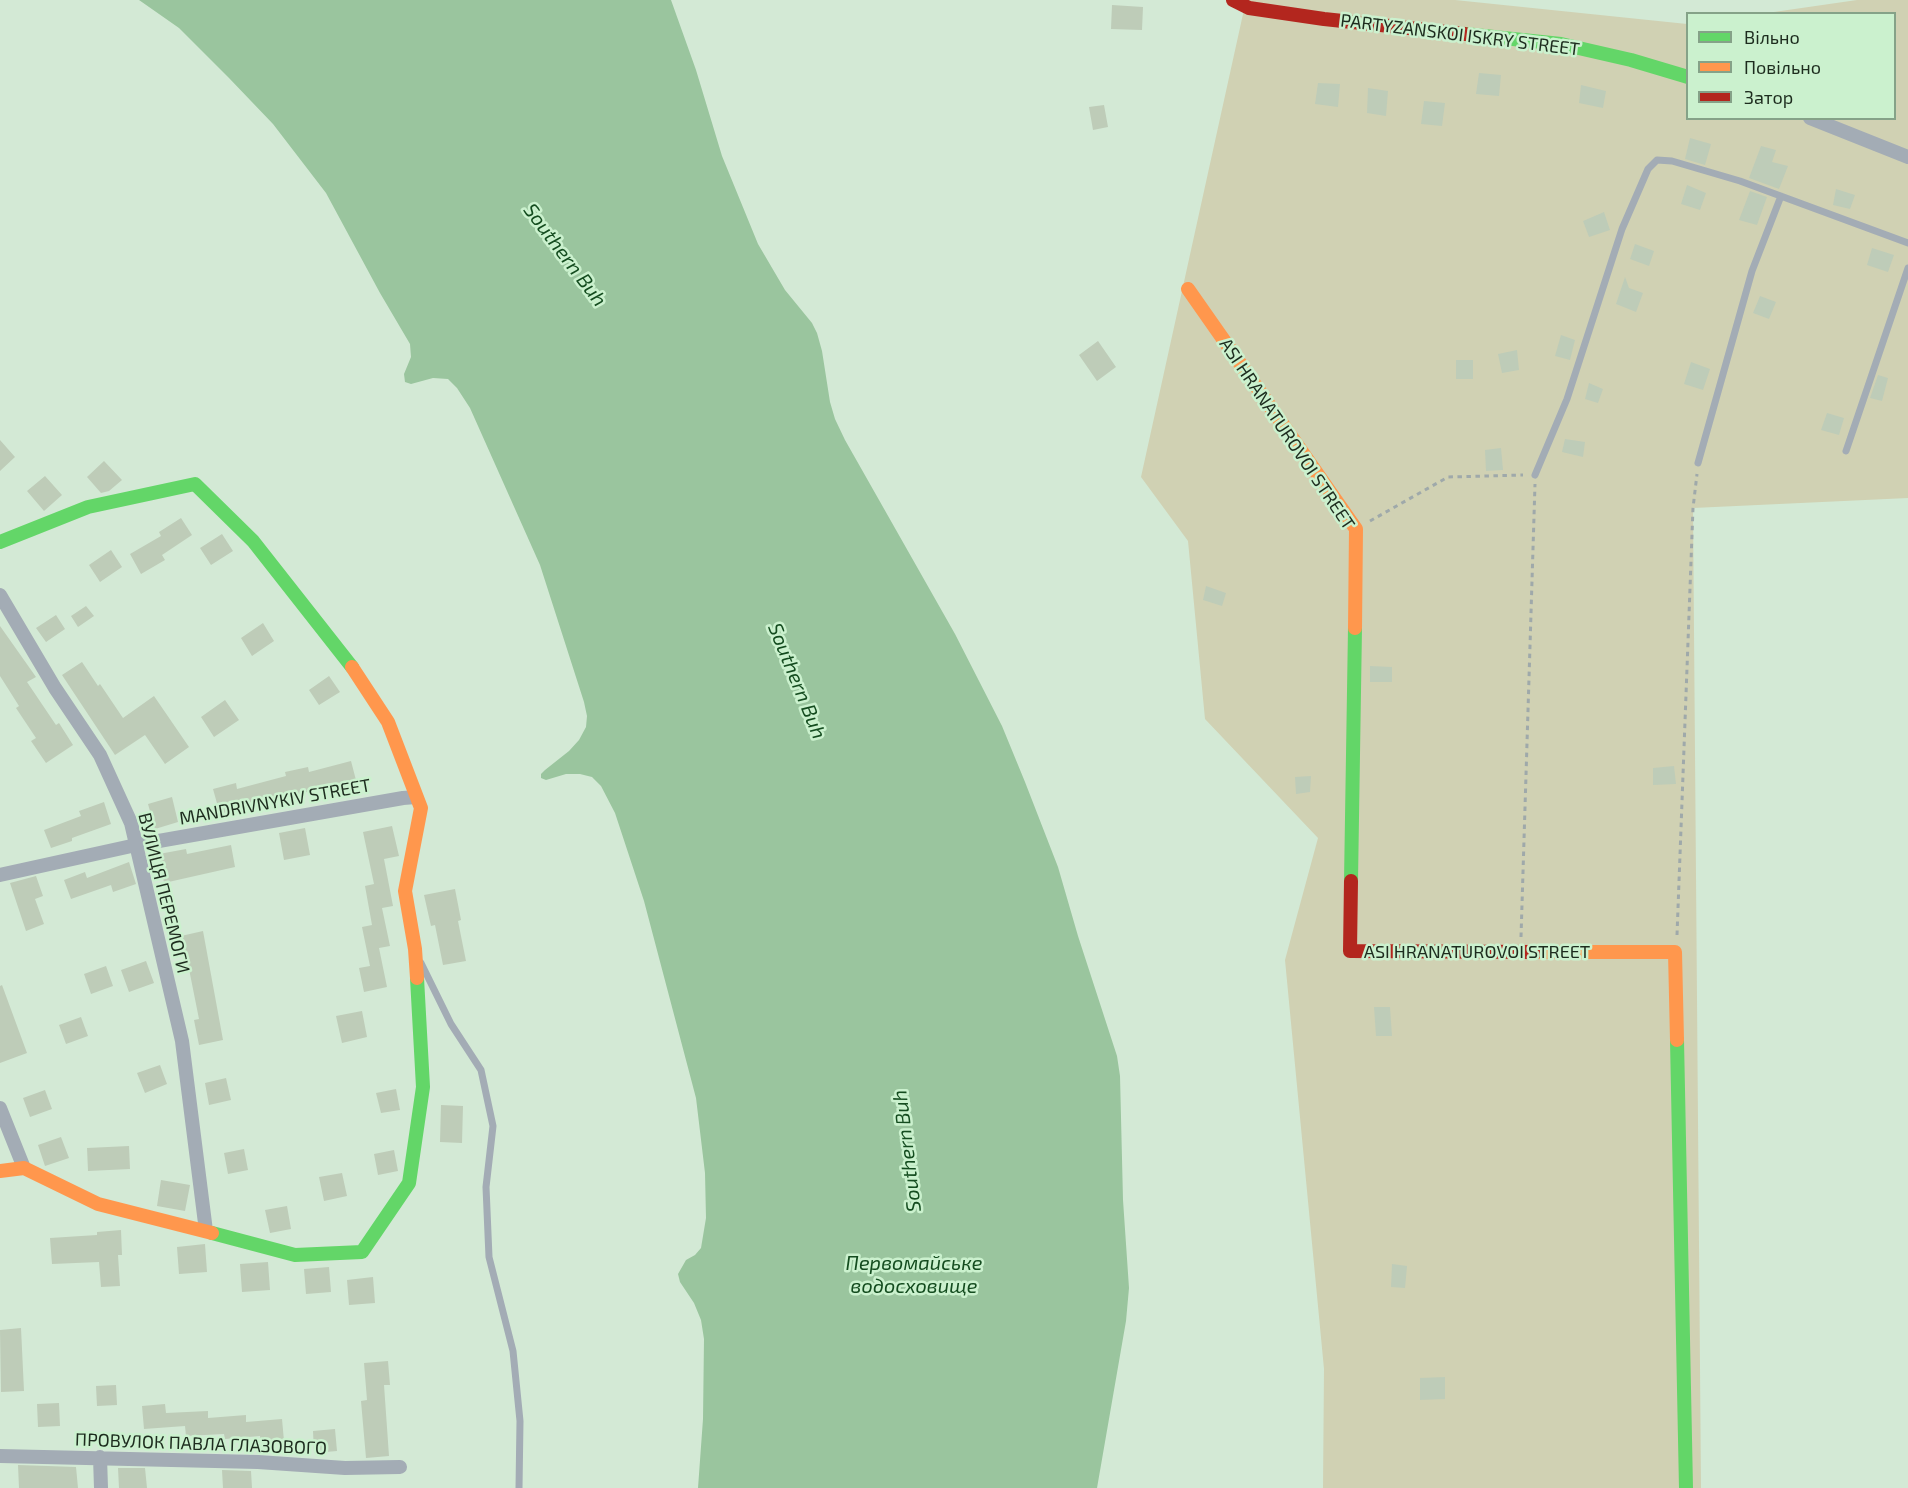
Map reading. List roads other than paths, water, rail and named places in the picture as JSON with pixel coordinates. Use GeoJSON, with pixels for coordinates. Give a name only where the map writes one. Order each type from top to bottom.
{"type":"FeatureCollection","features":[{"type":"Feature","properties":{"kind":"street","name":"PARTYZANSKOI ISKRY STREET"},"geometry":{"type":"LineString","coordinates":[[1233,0],[1248,8],[1324,19],[1562,44],[1631,60],[1686,76]]}},
{"type":"Feature","properties":{"kind":"street"},"geometry":{"type":"LineString","coordinates":[[1815,120],[1908,157]]}},
{"type":"Feature","properties":{"kind":"street","name":"ASI HRANATUROVOI STREET"},"geometry":{"type":"LineString","coordinates":[[1188,289],[1356,530],[1350,951],[1675,952],[1686,1488]]}},
{"type":"Feature","properties":{"kind":"street"},"geometry":{"type":"LineString","coordinates":[[0,542],[88,507],[195,484],[253,541],[348,662],[388,722],[421,808],[405,891],[415,949],[423,1087],[409,1183],[362,1252],[295,1255],[98,1204],[24,1168],[0,1172]]}},
{"type":"Feature","properties":{"kind":"street","name":"ВУЛИЦЯ ПЕРЕМОГИ"},"geometry":{"type":"LineString","coordinates":[[0,595],[55,688],[100,755],[131,823],[182,1041],[206,1231]]}},
{"type":"Feature","properties":{"kind":"street","name":"MANDRIVNYKIV STREET"},"geometry":{"type":"LineString","coordinates":[[0,875],[136,845],[416,797]]}},
{"type":"Feature","properties":{"kind":"street"},"geometry":{"type":"LineString","coordinates":[[0,1108],[24,1168]]}},
{"type":"Feature","properties":{"kind":"street","name":"ПРОВУЛОК ПАВЛА ГЛАЗОВОГО"},"geometry":{"type":"LineString","coordinates":[[0,1456],[258,1462],[345,1468],[399,1467]]}},
{"type":"Feature","properties":{"kind":"street"},"geometry":{"type":"LineString","coordinates":[[100,1457],[101,1488]]}},
{"type":"Feature","properties":{"kind":"lane"},"geometry":{"type":"LineString","coordinates":[[1535,475],[1567,399],[1622,229],[1648,169],[1657,160],[1740,181],[1908,243]]}},
{"type":"Feature","properties":{"kind":"lane"},"geometry":{"type":"LineString","coordinates":[[1698,463],[1752,271],[1781,196]]}},
{"type":"Feature","properties":{"kind":"lane"},"geometry":{"type":"LineString","coordinates":[[1846,451],[1908,268]]}},
{"type":"Feature","properties":{"kind":"lane"},"geometry":{"type":"LineString","coordinates":[[415,949],[451,1024],[481,1070],[493,1126],[486,1187],[489,1257],[513,1351],[520,1421],[519,1488]]}},
{"type":"Feature","properties":{"kind":"water","name":"Первомайське водосховище"},"geometry":{"type":"Polygon","coordinates":[[[139,0],[671,0],[696,70],[722,156],[758,244],[785,290],[812,323],[817,333],[835,419],[955,634],[1002,726],[1058,867],[1117,1056],[1120,1076],[1123,1200],[1129,1288],[1126,1321],[1097,1488],[698,1488],[703,1419],[704,1339],[701,1320],[678,1274],[686,1260],[701,1248],[706,1218],[705,1173],[696,1098],[644,901],[615,813],[601,786],[592,777],[566,774],[546,780],[541,778],[545,770],[579,740],[586,727],[587,716],[540,565],[470,408],[457,388],[448,379],[433,378],[411,384],[405,382],[404,374],[411,357],[410,344],[326,193],[273,124],[229,78],[179,28],[139,0]]]}},
{"type":"Feature","properties":{"kind":"water label","name":"Southern Buh"},"geometry":{"type":"Point","coordinates":[565,255]}},
{"type":"Feature","properties":{"kind":"water label","name":"Southern Buh"},"geometry":{"type":"Point","coordinates":[797,681]}},
{"type":"Feature","properties":{"kind":"water label","name":"Southern Buh"},"geometry":{"type":"Point","coordinates":[907,1151]}}]}
